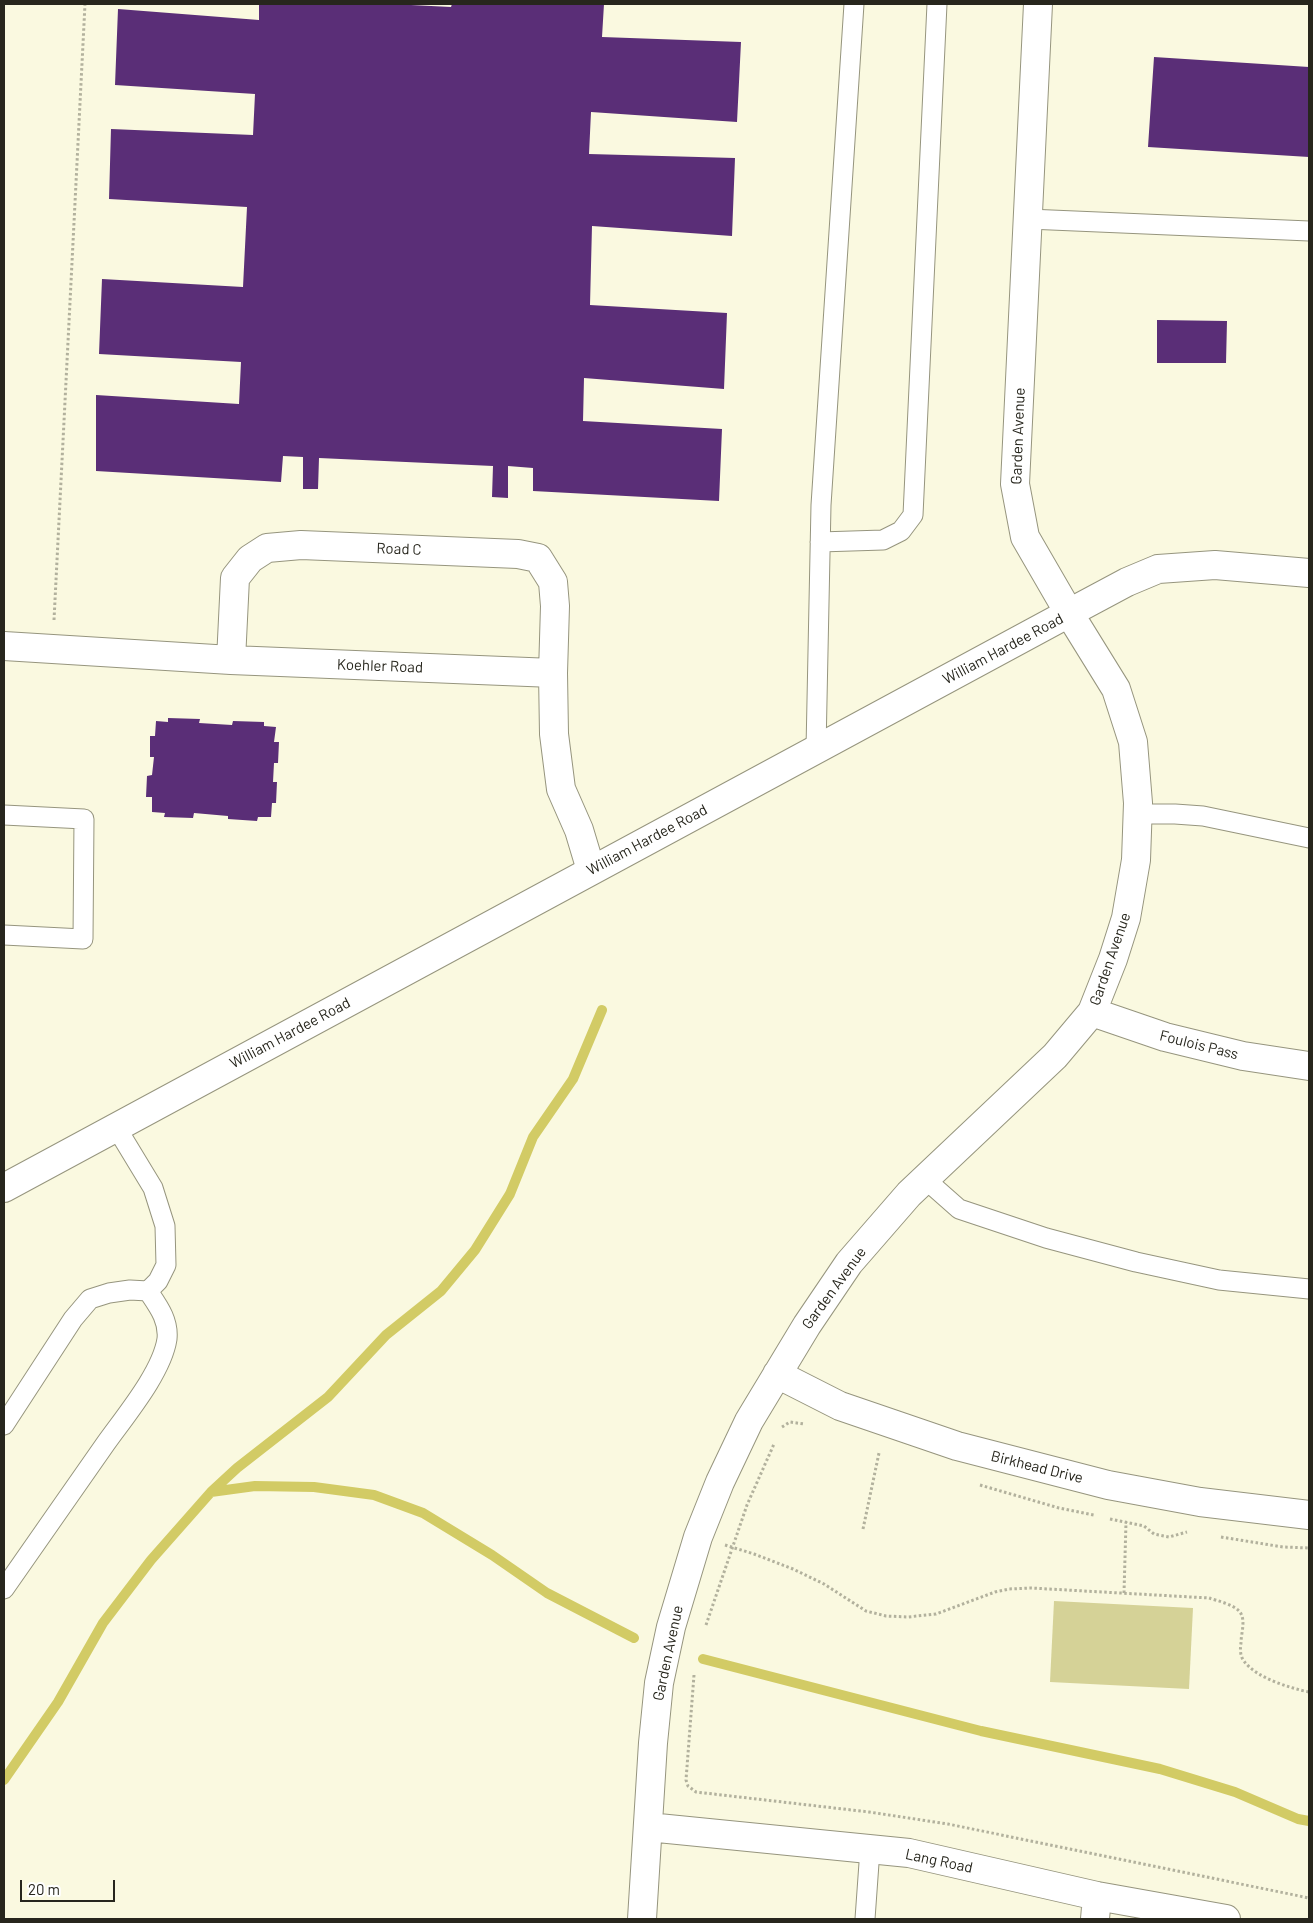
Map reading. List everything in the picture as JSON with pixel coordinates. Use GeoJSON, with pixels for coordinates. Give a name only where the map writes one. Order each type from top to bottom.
{"type":"FeatureCollection","features":[{"type":"Feature","properties":{"kind":"street","name":"Garden Avenue"},"geometry":{"type":"LineString","coordinates":[[642,1919],[653,1743],[660,1683],[671,1627],[698,1537],[720,1482],[745,1429],[807,1325],[849,1263],[910,1194],[1055,1056],[1092,1012],[1113,959],[1126,918],[1136,860],[1138,814],[1132,742],[1116,689],[1069,614],[1025,537],[1015,484],[1038,4]]}},
{"type":"Feature","properties":{"kind":"street","name":"Road C"},"geometry":{"type":"LineString","coordinates":[[231,660],[235,578],[250,560],[267,548],[311,545],[518,554],[538,558],[553,582],[555,606],[553,673]]}},
{"type":"Feature","properties":{"kind":"street","name":"William Hardee Road"},"geometry":{"type":"LineString","coordinates":[[4,1188],[1127,582],[1158,569],[1215,565],[1309,572]]}},
{"type":"Feature","properties":{"kind":"street","name":"Koehler Road"},"geometry":{"type":"LineString","coordinates":[[4,646],[231,660],[553,673]]}},
{"type":"Feature","properties":{"kind":"street"},"geometry":{"type":"LineString","coordinates":[[553,673],[554,734],[561,789],[579,830],[591,870]]}},
{"type":"Feature","properties":{"kind":"street","name":"Foulois Pass"},"geometry":{"type":"LineString","coordinates":[[1092,1012],[1165,1037],[1244,1056],[1309,1066]]}},
{"type":"Feature","properties":{"kind":"street","name":"Birkhead Drive"},"geometry":{"type":"LineString","coordinates":[[777,1374],[840,1406],[957,1446],[1108,1485],[1200,1502],[1309,1515]]}},
{"type":"Feature","properties":{"kind":"street","name":"Lang Road"},"geometry":{"type":"LineString","coordinates":[[648,1827],[909,1853],[1096,1907],[1226,1919]]}},
{"type":"Feature","properties":{"kind":"lane"},"geometry":{"type":"LineString","coordinates":[[816,749],[820,542],[854,4]]}},
{"type":"Feature","properties":{"kind":"lane"},"geometry":{"type":"LineString","coordinates":[[820,542],[883,540],[901,531],[913,515],[937,4]]}},
{"type":"Feature","properties":{"kind":"lane"},"geometry":{"type":"LineString","coordinates":[[1028,219],[1309,231]]}},
{"type":"Feature","properties":{"kind":"lane"},"geometry":{"type":"LineString","coordinates":[[4,814],[84,819],[83,939],[4,935]]}},
{"type":"Feature","properties":{"kind":"lane"},"geometry":{"type":"LineString","coordinates":[[1138,814],[1202,816],[1309,838]]}},
{"type":"Feature","properties":{"kind":"lane"},"geometry":{"type":"LineString","coordinates":[[4,1425],[73,1319],[90,1298],[130,1290],[148,1291],[158,1282],[166,1265],[165,1226],[153,1188],[116,1127]]}},
{"type":"Feature","properties":{"kind":"lane"},"geometry":{"type":"LineString","coordinates":[[925,1179],[960,1208],[1046,1238],[1136,1262],[1219,1280],[1309,1289]]}},
{"type":"Feature","properties":{"kind":"lane"},"geometry":{"type":"LineString","coordinates":[[4,1589],[133,1404],[157,1366],[167,1339],[167,1326],[164,1316],[148,1291]]}},
{"type":"Feature","properties":{"kind":"lane"},"geometry":{"type":"LineString","coordinates":[[865,1919],[870,1849]]}},
{"type":"Feature","properties":{"kind":"path"},"geometry":{"type":"LineString","coordinates":[[52,649],[86,4]]}},
{"type":"Feature","properties":{"kind":"path"},"geometry":{"type":"LineString","coordinates":[[703,1632],[747,1505],[782,1427],[790,1422],[810,1426]]}},
{"type":"Feature","properties":{"kind":"path"},"geometry":{"type":"LineString","coordinates":[[870,1450],[888,1456]]}},
{"type":"Feature","properties":{"kind":"path"},"geometry":{"type":"LineString","coordinates":[[863,1529],[879,1453]]}},
{"type":"Feature","properties":{"kind":"path"},"geometry":{"type":"LineString","coordinates":[[977,1485],[1098,1516]]}},
{"type":"Feature","properties":{"kind":"path"},"geometry":{"type":"LineString","coordinates":[[1107,1518],[1144,1526],[1154,1534],[1169,1536],[1185,1532],[1195,1534]]}},
{"type":"Feature","properties":{"kind":"path"},"geometry":{"type":"LineString","coordinates":[[1124,1593],[1126,1522]]}},
{"type":"Feature","properties":{"kind":"path"},"geometry":{"type":"LineString","coordinates":[[1214,1536],[1283,1547],[1309,1548]]}},
{"type":"Feature","properties":{"kind":"path"},"geometry":{"type":"LineString","coordinates":[[698,1537],[793,1569],[824,1584],[866,1611],[886,1616],[908,1617],[936,1614],[995,1592],[1009,1589],[1032,1588],[1209,1598],[1228,1604],[1240,1612],[1243,1624],[1240,1652],[1244,1661],[1276,1682],[1309,1692]]}},
{"type":"Feature","properties":{"kind":"path"},"geometry":{"type":"LineString","coordinates":[[694,1667],[686,1780],[688,1786],[696,1792],[869,1812],[948,1824],[1309,1898]]}},
{"type":"Feature","properties":{"kind":"shaded area"},"geometry":{"type":"Polygon","coordinates":[[[1054,1601],[1193,1608],[1189,1689],[1050,1682],[1054,1601]]]}},
{"type":"Feature","properties":{"kind":"building"},"geometry":{"type":"Polygon","coordinates":[[[259,4],[411,4],[451,7],[452,4],[604,4],[602,37],[741,42],[737,122],[591,112],[589,154],[735,158],[732,236],[592,226],[590,305],[727,313],[724,389],[584,378],[583,421],[722,429],[719,501],[533,491],[533,468],[508,466],[508,498],[492,497],[493,466],[319,458],[318,489],[303,489],[303,457],[283,456],[281,482],[96,471],[96,395],[239,404],[241,362],[99,354],[102,279],[243,287],[247,207],[109,199],[111,129],[253,135],[255,94],[115,85],[118,9],[259,20],[259,4]]]}},
{"type":"Feature","properties":{"kind":"building"},"geometry":{"type":"Polygon","coordinates":[[[1154,57],[1309,67],[1309,157],[1148,147],[1154,57]]]}},
{"type":"Feature","properties":{"kind":"building"},"geometry":{"type":"Polygon","coordinates":[[[1157,320],[1227,321],[1226,363],[1157,363],[1157,320]]]}},
{"type":"Feature","properties":{"kind":"building"},"geometry":{"type":"Polygon","coordinates":[[[168,718],[200,719],[199,723],[232,725],[233,721],[264,722],[264,726],[276,727],[274,742],[279,742],[278,763],[274,763],[273,782],[277,782],[276,803],[272,803],[271,817],[258,817],[257,821],[228,819],[228,816],[194,813],[193,818],[164,817],[165,813],[152,812],[152,797],[146,797],[147,776],[152,775],[154,757],[150,757],[150,736],[155,736],[156,721],[168,722],[168,718]]]}},
{"type":"Feature","properties":{"kind":"waterway"},"geometry":{"type":"LineString","coordinates":[[4,1780],[58,1702],[103,1623],[151,1560],[211,1492],[237,1468],[328,1397],[386,1335],[441,1291],[475,1250],[510,1194],[533,1137],[573,1079],[602,1010]]}},
{"type":"Feature","properties":{"kind":"waterway"},"geometry":{"type":"LineString","coordinates":[[211,1492],[255,1486],[314,1487],[374,1495],[423,1513],[492,1555],[547,1593],[634,1638]]}},
{"type":"Feature","properties":{"kind":"waterway"},"geometry":{"type":"LineString","coordinates":[[703,1659],[981,1731],[1160,1769],[1235,1792],[1298,1819],[1309,1821]]}}]}
